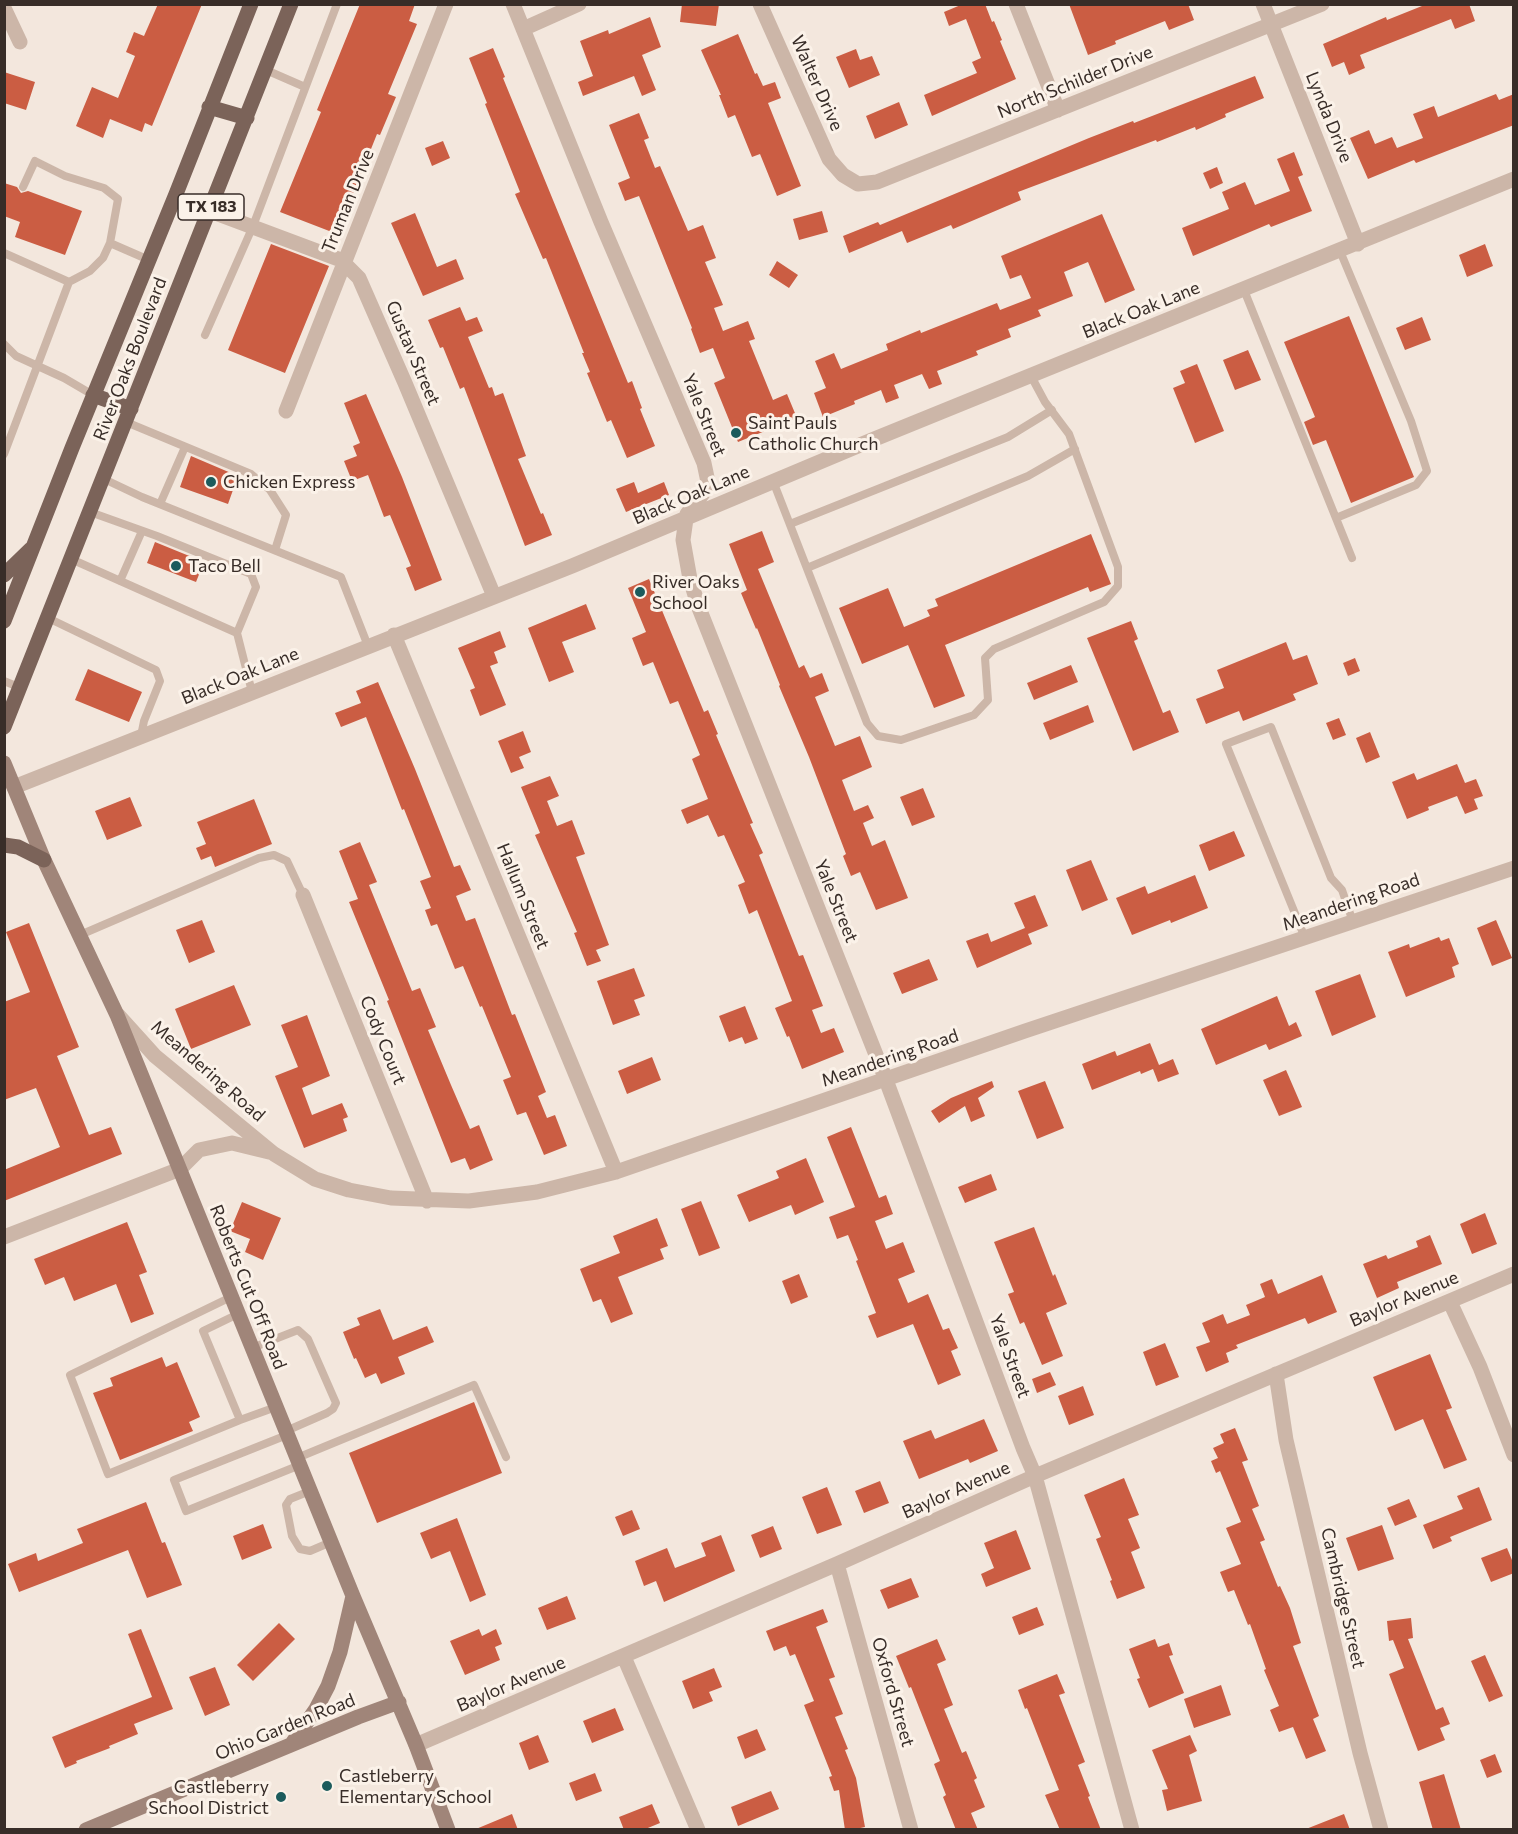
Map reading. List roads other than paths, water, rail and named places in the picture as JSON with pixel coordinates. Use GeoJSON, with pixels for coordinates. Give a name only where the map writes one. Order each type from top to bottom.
{"type":"FeatureCollection","features":[{"type":"Feature","properties":{"kind":"main road","name":"River Oaks Boulevard"},"geometry":{"type":"LineString","coordinates":[[4,621],[251,4]]}},
{"type":"Feature","properties":{"kind":"main road","name":"River Oaks Boulevard"},"geometry":{"type":"LineString","coordinates":[[4,727],[291,4]]}},
{"type":"Feature","properties":{"kind":"main road"},"geometry":{"type":"LineString","coordinates":[[209,107],[247,118]]}},
{"type":"Feature","properties":{"kind":"main road"},"geometry":{"type":"LineString","coordinates":[[93,395],[128,416]]}},
{"type":"Feature","properties":{"kind":"main road"},"geometry":{"type":"LineString","coordinates":[[4,575],[34,547]]}},
{"type":"Feature","properties":{"kind":"main road"},"geometry":{"type":"LineString","coordinates":[[4,845],[18,847],[44,860]]}},
{"type":"Feature","properties":{"kind":"street","name":"Truman Drive"},"geometry":{"type":"LineString","coordinates":[[286,411],[446,4]]}},
{"type":"Feature","properties":{"kind":"street","name":"Yale Street"},"geometry":{"type":"LineString","coordinates":[[513,4],[601,222],[704,463],[708,482],[705,491],[687,514],[683,540],[690,579],[699,608],[886,1080],[1035,1476],[1132,1830]]}},
{"type":"Feature","properties":{"kind":"street"},"geometry":{"type":"LineString","coordinates":[[523,29],[579,4]]}},
{"type":"Feature","properties":{"kind":"street","name":"Walter Drive"},"geometry":{"type":"LineString","coordinates":[[760,4],[829,159],[843,175]]}},
{"type":"Feature","properties":{"kind":"street"},"geometry":{"type":"LineString","coordinates":[[1016,4],[1058,110]]}},
{"type":"Feature","properties":{"kind":"street","name":"Lynda Drive"},"geometry":{"type":"LineString","coordinates":[[1263,4],[1358,243]]}},
{"type":"Feature","properties":{"kind":"street","name":"North Schilder Drive"},"geometry":{"type":"LineString","coordinates":[[843,175],[858,184],[877,182],[1322,4]]}},
{"type":"Feature","properties":{"kind":"street"},"geometry":{"type":"LineString","coordinates":[[4,8],[20,42]]}},
{"type":"Feature","properties":{"kind":"street","name":"Black Oak Lane"},"geometry":{"type":"LineString","coordinates":[[14,787],[686,519],[773,481],[1514,180]]}},
{"type":"Feature","properties":{"kind":"street","name":"Gustav Street"},"geometry":{"type":"LineString","coordinates":[[210,211],[341,260],[359,278],[494,596]]}},
{"type":"Feature","properties":{"kind":"street","name":"Hallum Street"},"geometry":{"type":"LineString","coordinates":[[394,635],[616,1172]]}},
{"type":"Feature","properties":{"kind":"street","name":"Roberts Cut Off Road"},"geometry":{"type":"LineString","coordinates":[[4,763],[44,860],[117,1015],[353,1596],[399,1702],[448,1830]]}},
{"type":"Feature","properties":{"kind":"street","name":"Meandering Road"},"geometry":{"type":"LineString","coordinates":[[117,1015],[155,1056],[274,1154],[315,1179],[349,1190],[391,1198],[469,1201],[537,1192],[616,1172],[1024,1031],[1514,868]]}},
{"type":"Feature","properties":{"kind":"street","name":"Cody Court"},"geometry":{"type":"LineString","coordinates":[[303,895],[427,1201]]}},
{"type":"Feature","properties":{"kind":"street","name":"Meandering Road"},"geometry":{"type":"LineString","coordinates":[[4,1237],[180,1168],[200,1150],[232,1143],[274,1154]]}},
{"type":"Feature","properties":{"kind":"street","name":"Baylor Avenue"},"geometry":{"type":"LineString","coordinates":[[416,1745],[624,1657],[1035,1476],[1514,1274]]}},
{"type":"Feature","properties":{"kind":"street"},"geometry":{"type":"LineString","coordinates":[[1450,1302],[1480,1367],[1514,1455]]}},
{"type":"Feature","properties":{"kind":"street","name":"Cambridge Street"},"geometry":{"type":"LineString","coordinates":[[1276,1374],[1286,1440],[1360,1753],[1381,1830]]}},
{"type":"Feature","properties":{"kind":"street","name":"Oxford Street"},"geometry":{"type":"LineString","coordinates":[[837,1564],[911,1830]]}},
{"type":"Feature","properties":{"kind":"street"},"geometry":{"type":"LineString","coordinates":[[291,1745],[316,1709],[328,1686],[340,1652],[353,1596]]}},
{"type":"Feature","properties":{"kind":"street"},"geometry":{"type":"LineString","coordinates":[[624,1657],[698,1830]]}},
{"type":"Feature","properties":{"kind":"street","name":"Ohio Garden Road"},"geometry":{"type":"LineString","coordinates":[[96,1828],[399,1702]]}},
{"type":"Feature","properties":{"kind":"lane"},"geometry":{"type":"LineString","coordinates":[[205,335],[253,226],[337,4]]}},
{"type":"Feature","properties":{"kind":"lane"},"geometry":{"type":"LineString","coordinates":[[266,70],[305,87]]}},
{"type":"Feature","properties":{"kind":"lane"},"geometry":{"type":"LineString","coordinates":[[4,454],[69,282],[90,271],[103,258],[110,243],[118,199],[104,188],[65,176],[35,161],[23,187]]}},
{"type":"Feature","properties":{"kind":"lane"},"geometry":{"type":"LineString","coordinates":[[110,243],[149,260]]}},
{"type":"Feature","properties":{"kind":"lane"},"geometry":{"type":"LineString","coordinates":[[1336,518],[1416,485],[1427,471],[1411,421],[1340,251]]}},
{"type":"Feature","properties":{"kind":"lane"},"geometry":{"type":"LineString","coordinates":[[4,253],[69,282]]}},
{"type":"Feature","properties":{"kind":"lane"},"geometry":{"type":"LineString","coordinates":[[1244,290],[1352,558]]}},
{"type":"Feature","properties":{"kind":"lane"},"geometry":{"type":"LineString","coordinates":[[4,344],[16,356],[64,378],[93,395]]}},
{"type":"Feature","properties":{"kind":"lane"},"geometry":{"type":"LineString","coordinates":[[773,481],[867,723],[878,736],[901,740],[974,715],[988,700],[985,658],[994,649],[1104,602],[1118,586],[1118,567],[1070,434],[1031,376]]}},
{"type":"Feature","properties":{"kind":"lane"},"geometry":{"type":"LineString","coordinates":[[790,524],[1008,436],[1052,410]]}},
{"type":"Feature","properties":{"kind":"lane"},"geometry":{"type":"LineString","coordinates":[[128,416],[185,447],[251,474],[270,490],[286,515],[275,550]]}},
{"type":"Feature","properties":{"kind":"lane"},"geometry":{"type":"LineString","coordinates":[[160,504],[185,447]]}},
{"type":"Feature","properties":{"kind":"lane"},"geometry":{"type":"LineString","coordinates":[[807,568],[1028,476],[1075,448]]}},
{"type":"Feature","properties":{"kind":"lane"},"geometry":{"type":"LineString","coordinates":[[104,479],[342,577],[368,646]]}},
{"type":"Feature","properties":{"kind":"lane"},"geometry":{"type":"LineString","coordinates":[[90,512],[251,574],[256,586],[237,633],[252,692]]}},
{"type":"Feature","properties":{"kind":"lane"},"geometry":{"type":"LineString","coordinates":[[120,581],[142,531]]}},
{"type":"Feature","properties":{"kind":"lane"},"geometry":{"type":"LineString","coordinates":[[71,560],[237,633]]}},
{"type":"Feature","properties":{"kind":"lane"},"geometry":{"type":"LineString","coordinates":[[48,618],[156,670],[160,681],[144,721],[141,736]]}},
{"type":"Feature","properties":{"kind":"lane"},"geometry":{"type":"LineString","coordinates":[[4,681],[21,688]]}},
{"type":"Feature","properties":{"kind":"lane"},"geometry":{"type":"LineString","coordinates":[[1305,938],[1226,744],[1271,727],[1331,878],[1342,891],[1353,922]]}},
{"type":"Feature","properties":{"kind":"lane"},"geometry":{"type":"LineString","coordinates":[[80,935],[259,858],[274,855],[287,861],[303,895]]}},
{"type":"Feature","properties":{"kind":"lane"},"geometry":{"type":"LineString","coordinates":[[231,1297],[70,1375],[108,1474],[276,1407]]}},
{"type":"Feature","properties":{"kind":"lane"},"geometry":{"type":"LineString","coordinates":[[238,1314],[203,1331],[240,1420]]}},
{"type":"Feature","properties":{"kind":"lane"},"geometry":{"type":"LineString","coordinates":[[252,1348],[298,1330],[308,1339],[336,1403],[327,1413],[287,1433],[174,1480],[186,1511],[474,1385],[506,1457]]}},
{"type":"Feature","properties":{"kind":"lane"},"geometry":{"type":"LineString","coordinates":[[310,1491],[290,1499],[286,1505],[292,1536],[300,1548],[310,1551],[331,1542]]}},
{"type":"Feature","properties":{"kind":"place","name":"Saint Pauls Catholic Church"},"geometry":{"type":"Point","coordinates":[736,433]}},
{"type":"Feature","properties":{"kind":"place","name":"Chicken Express"},"geometry":{"type":"Point","coordinates":[211,482]}},
{"type":"Feature","properties":{"kind":"place","name":"Taco Bell"},"geometry":{"type":"Point","coordinates":[176,566]}},
{"type":"Feature","properties":{"kind":"place","name":"River Oaks School"},"geometry":{"type":"Point","coordinates":[640,592]}},
{"type":"Feature","properties":{"kind":"place","name":"Castleberry Elementary School"},"geometry":{"type":"Point","coordinates":[327,1786]}},
{"type":"Feature","properties":{"kind":"place","name":"Castleberry School District"},"geometry":{"type":"Point","coordinates":[281,1797]}}]}
